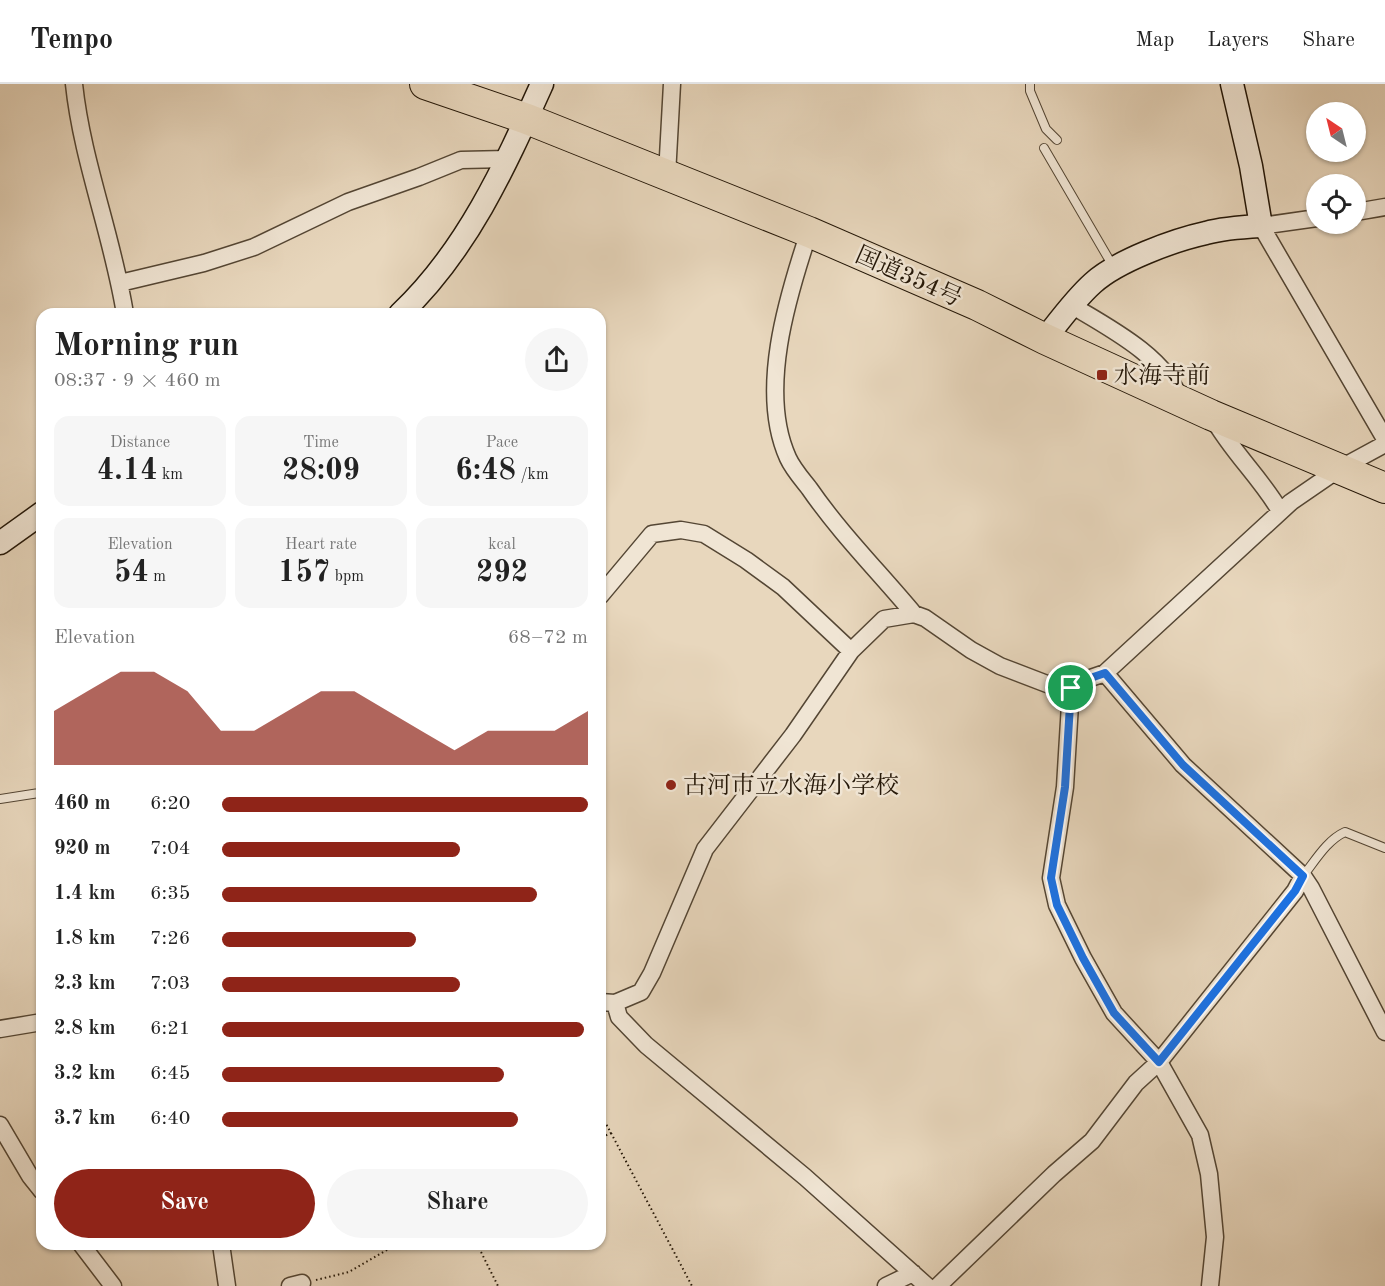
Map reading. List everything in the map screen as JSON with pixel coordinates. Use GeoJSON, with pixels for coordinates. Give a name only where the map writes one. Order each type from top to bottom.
{"type":"FeatureCollection","features":[{"type":"Feature","properties":{"kind":"highway","name":"国道354号"},"geometry":{"type":"LineString","coordinates":[[425,84],[527,119],[809,232],[977,305],[1179,401],[1362,478]]}},
{"type":"Feature","properties":{"kind":"street"},"geometry":{"type":"LineString","coordinates":[[74,84],[81,128],[120,283],[124,308]]}},
{"type":"Feature","properties":{"kind":"street"},"geometry":{"type":"LineString","coordinates":[[407,308],[424,292],[476,220],[542,84]]}},
{"type":"Feature","properties":{"kind":"street"},"geometry":{"type":"LineString","coordinates":[[668,175],[672,84]]}},
{"type":"Feature","properties":{"kind":"street"},"geometry":{"type":"LineString","coordinates":[[1232,84],[1251,166],[1261,226],[1385,439]]}},
{"type":"Feature","properties":{"kind":"street"},"geometry":{"type":"LineString","coordinates":[[120,283],[204,263],[254,247],[348,202],[461,160],[507,159]]}},
{"type":"Feature","properties":{"kind":"street"},"geometry":{"type":"LineString","coordinates":[[1366,210],[1385,207]]}},
{"type":"Feature","properties":{"kind":"street"},"geometry":{"type":"LineString","coordinates":[[1045,339],[1071,305],[1094,281],[1140,256],[1207,232],[1306,220]]}},
{"type":"Feature","properties":{"kind":"street"},"geometry":{"type":"LineString","coordinates":[[809,232],[793,280],[780,332],[776,367],[777,420],[788,459],[820,505],[914,614]]}},
{"type":"Feature","properties":{"kind":"street"},"geometry":{"type":"LineString","coordinates":[[1071,305],[1124,339],[1164,372],[1176,389],[1179,401]]}},
{"type":"Feature","properties":{"kind":"street"},"geometry":{"type":"LineString","coordinates":[[1211,415],[1220,432],[1270,494],[1280,511]]}},
{"type":"Feature","properties":{"kind":"street"},"geometry":{"type":"LineString","coordinates":[[927,1286],[805,1177],[646,1045],[608,1003],[641,992],[652,973],[705,849],[793,735],[851,651],[884,619],[914,614],[926,618],[971,650],[1000,666],[1049,685],[1071,688],[1079,682],[1105,673],[1291,502],[1362,478],[1385,444]]}},
{"type":"Feature","properties":{"kind":"street"},"geometry":{"type":"LineString","coordinates":[[1362,478],[1385,505]]}},
{"type":"Feature","properties":{"kind":"street"},"geometry":{"type":"LineString","coordinates":[[0,543],[36,517]]}},
{"type":"Feature","properties":{"kind":"street"},"geometry":{"type":"LineString","coordinates":[[606,589],[652,534],[681,530],[704,534],[746,560],[783,587],[851,651]]}},
{"type":"Feature","properties":{"kind":"street"},"geometry":{"type":"LineString","coordinates":[[1105,673],[1183,765],[1303,876],[1385,1032]]}},
{"type":"Feature","properties":{"kind":"street"},"geometry":{"type":"LineString","coordinates":[[1071,688],[1065,787],[1051,878],[1057,905],[1114,1013],[1159,1062],[1200,1135],[1209,1174],[1215,1237],[1210,1286]]}},
{"type":"Feature","properties":{"kind":"street"},"geometry":{"type":"LineString","coordinates":[[938,1286],[1054,1174],[1092,1141],[1136,1083],[1159,1062],[1295,891],[1303,876]]}},
{"type":"Feature","properties":{"kind":"street"},"geometry":{"type":"LineString","coordinates":[[0,1029],[36,1023]]}},
{"type":"Feature","properties":{"kind":"street"},"geometry":{"type":"LineString","coordinates":[[0,1125],[36,1184]]}},
{"type":"Feature","properties":{"kind":"street"},"geometry":{"type":"LineString","coordinates":[[86,1250],[113,1286]]}},
{"type":"Feature","properties":{"kind":"street"},"geometry":{"type":"LineString","coordinates":[[222,1250],[227,1286]]}},
{"type":"Feature","properties":{"kind":"street"},"geometry":{"type":"LineString","coordinates":[[886,1286],[913,1273]]}},
{"type":"Feature","properties":{"kind":"lane"},"geometry":{"type":"LineString","coordinates":[[1030,84],[1030,91],[1046,129],[1057,140]]}},
{"type":"Feature","properties":{"kind":"lane"},"geometry":{"type":"LineString","coordinates":[[1044,148],[1114,269]]}},
{"type":"Feature","properties":{"kind":"lane"},"geometry":{"type":"LineString","coordinates":[[0,799],[36,793]]}},
{"type":"Feature","properties":{"kind":"lane"},"geometry":{"type":"LineString","coordinates":[[1303,876],[1330,843],[1345,832],[1385,848]]}},
{"type":"Feature","properties":{"kind":"path"},"geometry":{"type":"LineString","coordinates":[[606,1123],[692,1286]]}},
{"type":"Feature","properties":{"kind":"path"},"geometry":{"type":"LineString","coordinates":[[606,1135],[611,1132]]}},
{"type":"Feature","properties":{"kind":"path"},"geometry":{"type":"LineString","coordinates":[[296,1284],[349,1272],[387,1250]]}},
{"type":"Feature","properties":{"kind":"path"},"geometry":{"type":"LineString","coordinates":[[480,1250],[498,1286]]}},
{"type":"Feature","properties":{"kind":"place","name":"水海寺前"},"geometry":{"type":"Point","coordinates":[1102,375]}},
{"type":"Feature","properties":{"kind":"place","name":"古河市立水海小学校"},"geometry":{"type":"Point","coordinates":[671,785]}},
{"type":"Feature","properties":{"kind":"route"},"geometry":{"type":"LineString","coordinates":[[1105,673],[1183,765],[1303,876],[1295,891],[1159,1062],[1114,1013],[1057,905],[1051,878],[1065,787],[1071,688],[1079,682],[1105,673]]}}]}
